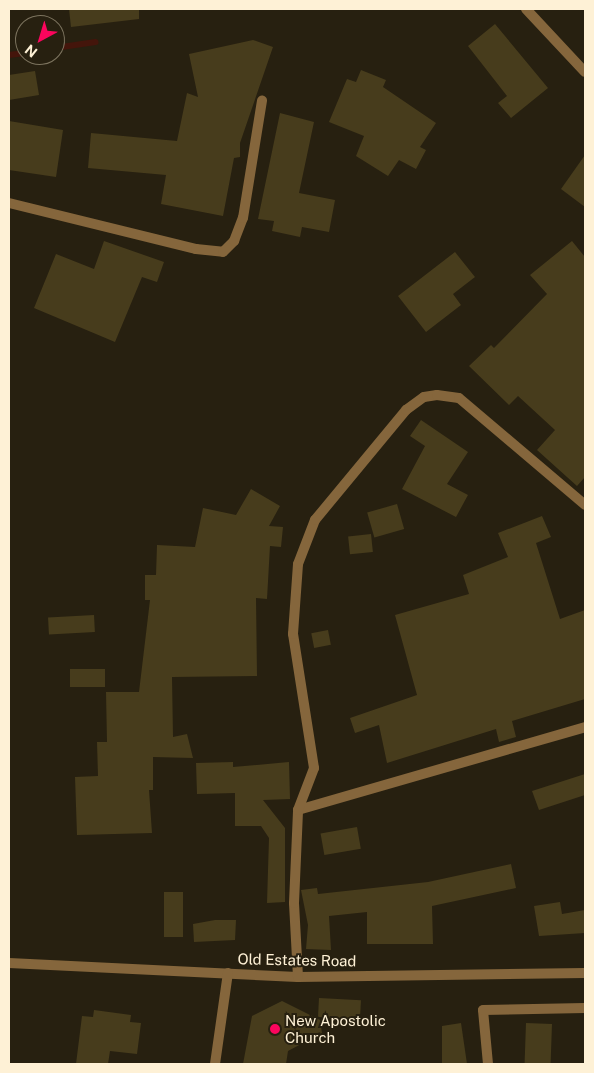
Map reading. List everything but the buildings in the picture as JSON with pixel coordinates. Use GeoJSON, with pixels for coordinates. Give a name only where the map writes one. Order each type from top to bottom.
{"type":"FeatureCollection","features":[{"type":"Feature","properties":{"kind":"street"},"geometry":{"type":"LineString","coordinates":[[526,9],[585,72]]}},
{"type":"Feature","properties":{"kind":"street"},"geometry":{"type":"LineString","coordinates":[[9,203],[196,249],[223,252],[234,241],[243,218],[262,100]]}},
{"type":"Feature","properties":{"kind":"street"},"geometry":{"type":"LineString","coordinates":[[298,977],[294,903],[298,810],[314,768],[293,634],[298,564],[315,520],[406,410],[424,397],[459,398],[585,505]]}},
{"type":"Feature","properties":{"kind":"street"},"geometry":{"type":"LineString","coordinates":[[298,810],[585,727]]}},
{"type":"Feature","properties":{"kind":"street","name":"Old Estates Road"},"geometry":{"type":"LineString","coordinates":[[9,963],[298,977],[585,973]]}},
{"type":"Feature","properties":{"kind":"street"},"geometry":{"type":"LineString","coordinates":[[215,1064],[228,973]]}},
{"type":"Feature","properties":{"kind":"street"},"geometry":{"type":"LineString","coordinates":[[488,1064],[483,1010],[585,1008]]}},
{"type":"Feature","properties":{"kind":"waterway"},"geometry":{"type":"LineString","coordinates":[[65,47],[96,42]]}},
{"type":"Feature","properties":{"kind":"waterway"},"geometry":{"type":"LineString","coordinates":[[9,55],[15,54]]}},
{"type":"Feature","properties":{"kind":"place","name":"New Apostolic Church"},"geometry":{"type":"Point","coordinates":[275,1029]}}]}
